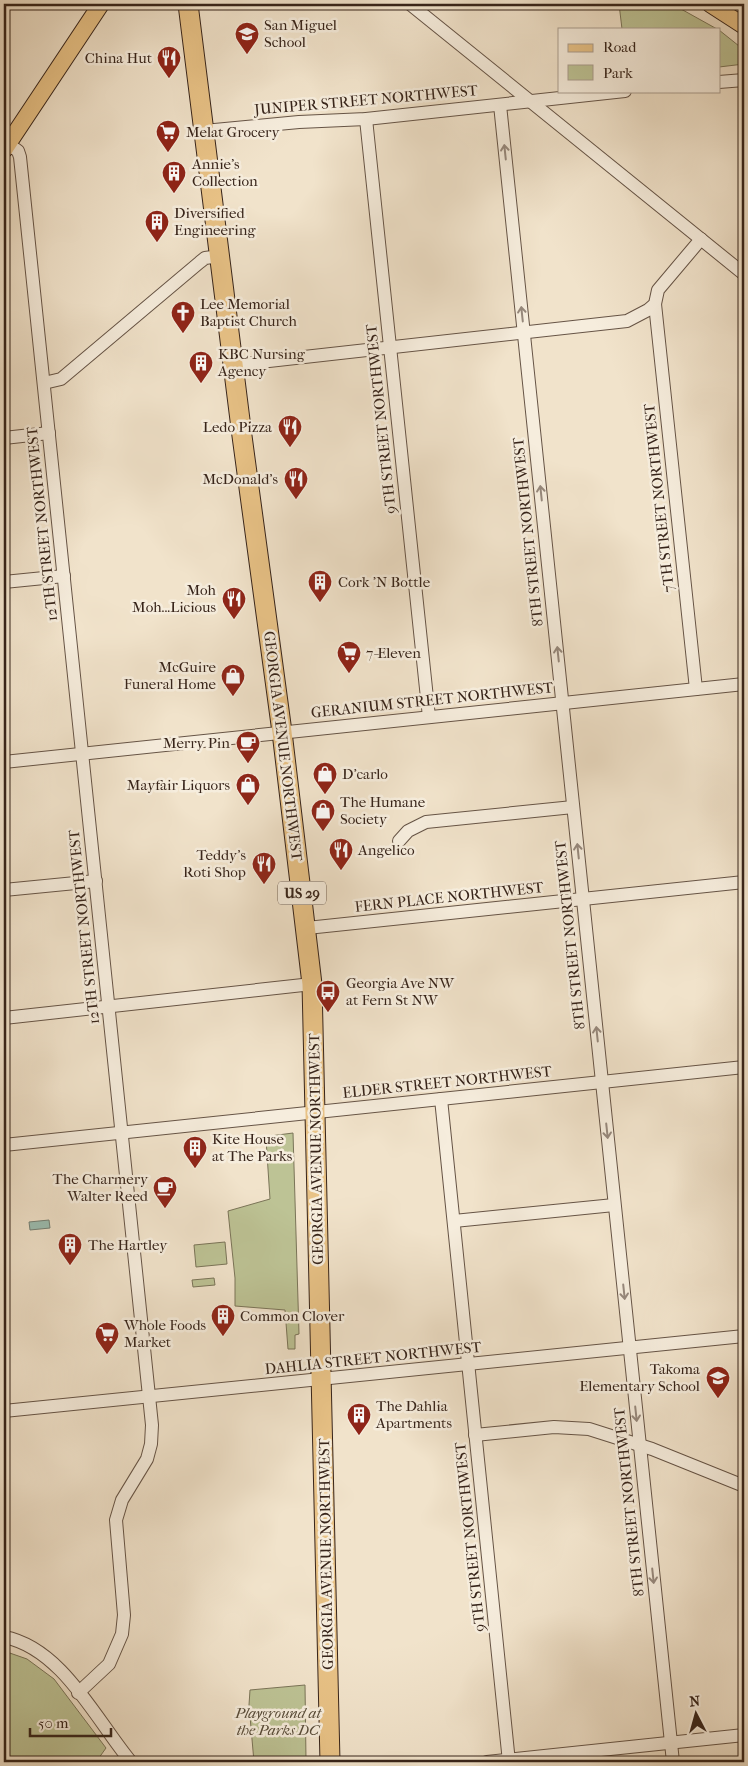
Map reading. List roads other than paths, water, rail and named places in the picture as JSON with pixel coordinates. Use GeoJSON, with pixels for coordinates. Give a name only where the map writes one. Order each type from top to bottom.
{"type":"FeatureCollection","features":[{"type":"Feature","properties":{"kind":"highway","name":"GEORGIA AVENUE NORTHWEST"},"geometry":{"type":"LineString","coordinates":[[188,4],[233,365],[282,732],[312,984],[330,1762]]}},
{"type":"Feature","properties":{"kind":"main road"},"geometry":{"type":"LineString","coordinates":[[5,145],[101,4]]}},
{"type":"Feature","properties":{"kind":"main road"},"geometry":{"type":"LineString","coordinates":[[710,4],[744,26]]}},
{"type":"Feature","properties":{"kind":"street"},"geometry":{"type":"LineString","coordinates":[[410,4],[744,274]]}},
{"type":"Feature","properties":{"kind":"street"},"geometry":{"type":"LineString","coordinates":[[720,82],[744,80]]}},
{"type":"Feature","properties":{"kind":"street","name":"JUNIPER STREET NORTHWEST"},"geometry":{"type":"LineString","coordinates":[[204,131],[366,118],[616,92]]}},
{"type":"Feature","properties":{"kind":"street","name":"8TH STREET NORTHWEST"},"geometry":{"type":"LineString","coordinates":[[500,105],[673,1762]]}},
{"type":"Feature","properties":{"kind":"street","name":"9TH STREET NORTHWEST"},"geometry":{"type":"LineString","coordinates":[[366,118],[429,717]]}},
{"type":"Feature","properties":{"kind":"street","name":"12TH STREET NORTHWEST"},"geometry":{"type":"LineString","coordinates":[[5,145],[18,151],[20,157],[110,1007],[121,1133],[152,1425],[149,1452],[139,1474],[122,1500],[116,1520],[124,1615],[122,1634],[109,1664],[78,1693]]}},
{"type":"Feature","properties":{"kind":"street"},"geometry":{"type":"LineString","coordinates":[[233,365],[617,324],[636,318],[655,304],[658,290],[701,239]]}},
{"type":"Feature","properties":{"kind":"street"},"geometry":{"type":"LineString","coordinates":[[44,383],[61,379],[205,258],[220,256]]}},
{"type":"Feature","properties":{"kind":"street","name":"7TH STREET NORTHWEST"},"geometry":{"type":"LineString","coordinates":[[655,304],[696,689]]}},
{"type":"Feature","properties":{"kind":"street"},"geometry":{"type":"LineString","coordinates":[[4,438],[50,433]]}},
{"type":"Feature","properties":{"kind":"street"},"geometry":{"type":"LineString","coordinates":[[4,582],[64,576]]}},
{"type":"Feature","properties":{"kind":"street","name":"GERANIUM STREET NORTHWEST"},"geometry":{"type":"LineString","coordinates":[[4,762],[744,684]]}},
{"type":"Feature","properties":{"kind":"street"},"geometry":{"type":"LineString","coordinates":[[399,841],[408,831],[426,822],[573,807]]}},
{"type":"Feature","properties":{"kind":"street"},"geometry":{"type":"LineString","coordinates":[[4,890],[96,880]]}},
{"type":"Feature","properties":{"kind":"street","name":"FERN PLACE NORTHWEST"},"geometry":{"type":"LineString","coordinates":[[306,928],[744,882]]}},
{"type":"Feature","properties":{"kind":"street"},"geometry":{"type":"LineString","coordinates":[[4,1018],[312,984]]}},
{"type":"Feature","properties":{"kind":"street","name":"ELDER STREET NORTHWEST"},"geometry":{"type":"LineString","coordinates":[[4,1145],[744,1067]]}},
{"type":"Feature","properties":{"kind":"street","name":"9TH STREET NORTHWEST"},"geometry":{"type":"LineString","coordinates":[[441,1099],[509,1761]]}},
{"type":"Feature","properties":{"kind":"street"},"geometry":{"type":"LineString","coordinates":[[454,1221],[614,1205]]}},
{"type":"Feature","properties":{"kind":"street","name":"DAHLIA STREET NORTHWEST"},"geometry":{"type":"LineString","coordinates":[[4,1411],[744,1336]]}},
{"type":"Feature","properties":{"kind":"street"},"geometry":{"type":"LineString","coordinates":[[475,1435],[554,1427],[578,1427],[640,1445],[744,1486]]}},
{"type":"Feature","properties":{"kind":"street"},"geometry":{"type":"LineString","coordinates":[[4,1637],[18,1640],[46,1657],[78,1693],[131,1762]]}},
{"type":"Feature","properties":{"kind":"street"},"geometry":{"type":"LineString","coordinates":[[487,1762],[744,1735]]}},
{"type":"Feature","properties":{"kind":"water"},"geometry":{"type":"Polygon","coordinates":[[[49,1220],[50,1228],[30,1230],[29,1222],[49,1220]]]}},
{"type":"Feature","properties":{"kind":"place","name":"San Miguel School"},"geometry":{"type":"Point","coordinates":[247,55]}},
{"type":"Feature","properties":{"kind":"place","name":"China Hut"},"geometry":{"type":"Point","coordinates":[169,79]}},
{"type":"Feature","properties":{"kind":"place","name":"Melat Grocery"},"geometry":{"type":"Point","coordinates":[168,153]}},
{"type":"Feature","properties":{"kind":"place","name":"Annie's Collection"},"geometry":{"type":"Point","coordinates":[174,194]}},
{"type":"Feature","properties":{"kind":"place","name":"Diversified Engineering"},"geometry":{"type":"Point","coordinates":[157,243]}},
{"type":"Feature","properties":{"kind":"place","name":"Lee Memorial Baptist Church"},"geometry":{"type":"Point","coordinates":[183,334]}},
{"type":"Feature","properties":{"kind":"place","name":"KBC Nursing Agency"},"geometry":{"type":"Point","coordinates":[201,384]}},
{"type":"Feature","properties":{"kind":"place","name":"Ledo Pizza"},"geometry":{"type":"Point","coordinates":[290,448]}},
{"type":"Feature","properties":{"kind":"place","name":"McDonald's"},"geometry":{"type":"Point","coordinates":[296,500]}},
{"type":"Feature","properties":{"kind":"place","name":"Cork 'N Bottle"},"geometry":{"type":"Point","coordinates":[320,603]}},
{"type":"Feature","properties":{"kind":"place","name":"Moh Moh...Licious"},"geometry":{"type":"Point","coordinates":[234,620]}},
{"type":"Feature","properties":{"kind":"place","name":"7-Eleven"},"geometry":{"type":"Point","coordinates":[349,674]}},
{"type":"Feature","properties":{"kind":"place","name":"McGuire Funeral Home"},"geometry":{"type":"Point","coordinates":[233,697]}},
{"type":"Feature","properties":{"kind":"place","name":"Merry Pin"},"geometry":{"type":"Point","coordinates":[248,764]}},
{"type":"Feature","properties":{"kind":"place","name":"D'carlo"},"geometry":{"type":"Point","coordinates":[325,795]}},
{"type":"Feature","properties":{"kind":"place","name":"Mayfair Liquors"},"geometry":{"type":"Point","coordinates":[248,806]}},
{"type":"Feature","properties":{"kind":"place","name":"The Humane Society"},"geometry":{"type":"Point","coordinates":[323,832]}},
{"type":"Feature","properties":{"kind":"place","name":"Angelico"},"geometry":{"type":"Point","coordinates":[341,871]}},
{"type":"Feature","properties":{"kind":"place","name":"Teddy's Roti Shop"},"geometry":{"type":"Point","coordinates":[264,885]}},
{"type":"Feature","properties":{"kind":"place","name":"Georgia Ave NW at Fern St NW"},"geometry":{"type":"Point","coordinates":[328,1013]}},
{"type":"Feature","properties":{"kind":"place","name":"Kite House at The Parks"},"geometry":{"type":"Point","coordinates":[195,1169]}},
{"type":"Feature","properties":{"kind":"place","name":"The Charmery Walter Reed"},"geometry":{"type":"Point","coordinates":[165,1209]}},
{"type":"Feature","properties":{"kind":"place","name":"The Hartley"},"geometry":{"type":"Point","coordinates":[70,1266]}},
{"type":"Feature","properties":{"kind":"place","name":"Common Clover"},"geometry":{"type":"Point","coordinates":[223,1337]}},
{"type":"Feature","properties":{"kind":"place","name":"Whole Foods Market"},"geometry":{"type":"Point","coordinates":[107,1355]}},
{"type":"Feature","properties":{"kind":"place","name":"Takoma Elementary School"},"geometry":{"type":"Point","coordinates":[718,1399]}},
{"type":"Feature","properties":{"kind":"place","name":"The Dahlia Apartments"},"geometry":{"type":"Point","coordinates":[359,1436]}},
{"type":"Feature","properties":{"kind":"park label","name":"Playground at the Parks DC"},"geometry":{"type":"Point","coordinates":[278,1722]}}]}
